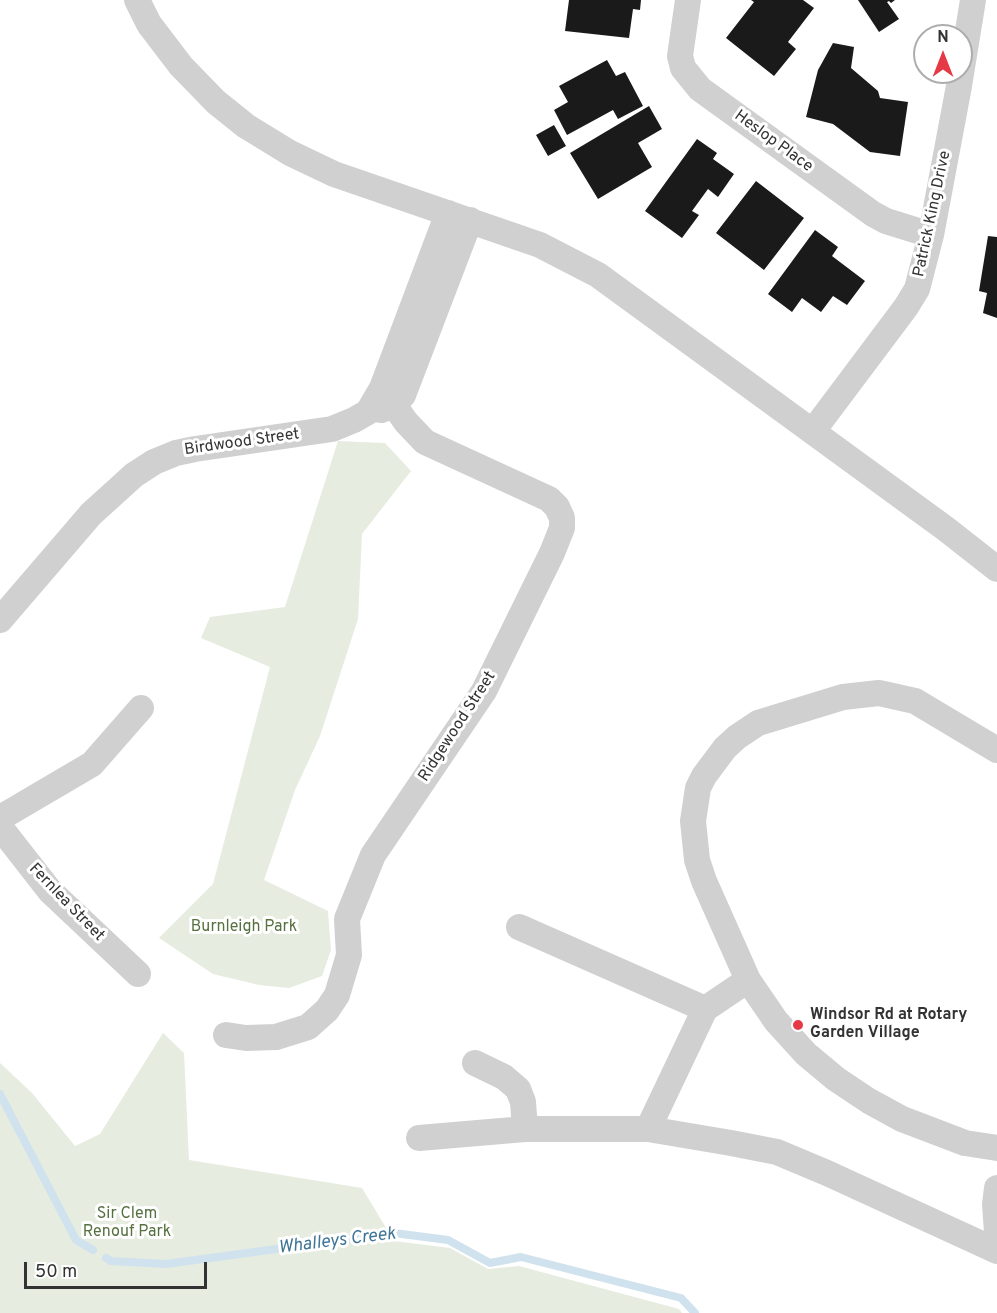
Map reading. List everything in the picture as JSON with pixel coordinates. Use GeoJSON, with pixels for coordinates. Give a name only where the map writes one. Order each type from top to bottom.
{"type":"FeatureCollection","features":[{"type":"Feature","properties":{"kind":"street"},"geometry":{"type":"LineString","coordinates":[[137,0],[149,24],[181,66],[216,102],[246,126],[291,153],[334,174],[540,245],[598,275],[813,431],[997,569]]}},
{"type":"Feature","properties":{"kind":"street","name":"Heslop Place"},"geometry":{"type":"LineString","coordinates":[[688,0],[680,56],[684,68],[700,88],[873,214],[886,221],[931,235]]}},
{"type":"Feature","properties":{"kind":"street","name":"Patrick King Drive"},"geometry":{"type":"LineString","coordinates":[[813,431],[917,289],[931,235],[973,0]]}},
{"type":"Feature","properties":{"kind":"street","name":"Birdwood Street"},"geometry":{"type":"LineString","coordinates":[[0,620],[91,514],[134,475],[154,462],[176,453],[195,449],[332,429],[368,411],[388,396],[459,217]]}},
{"type":"Feature","properties":{"kind":"street","name":"Ridgewood Street"},"geometry":{"type":"LineString","coordinates":[[226,1035],[246,1038],[276,1037],[308,1027],[327,1010],[337,995],[349,955],[347,919],[374,855],[484,691],[552,554],[562,528],[562,518],[557,507],[549,499],[425,442],[410,428],[388,396]]}},
{"type":"Feature","properties":{"kind":"street"},"geometry":{"type":"LineString","coordinates":[[997,750],[915,701],[879,693],[843,697],[758,723],[725,748],[698,788],[693,821],[697,860],[748,980],[776,1021],[806,1054],[836,1079],[902,1119],[965,1143],[997,1148]]}},
{"type":"Feature","properties":{"kind":"street"},"geometry":{"type":"LineString","coordinates":[[0,818],[92,764],[141,708]]}},
{"type":"Feature","properties":{"kind":"street","name":"Fernlea Street"},"geometry":{"type":"LineString","coordinates":[[0,827],[50,891],[138,974]]}},
{"type":"Feature","properties":{"kind":"street"},"geometry":{"type":"LineString","coordinates":[[519,927],[705,1009]]}},
{"type":"Feature","properties":{"kind":"street"},"geometry":{"type":"LineString","coordinates":[[648,1129],[705,1009],[748,980]]}},
{"type":"Feature","properties":{"kind":"street"},"geometry":{"type":"LineString","coordinates":[[476,1063],[504,1077],[518,1089],[523,1102],[525,1129]]}},
{"type":"Feature","properties":{"kind":"street"},"geometry":{"type":"LineString","coordinates":[[419,1138],[525,1129],[648,1129],[777,1152],[997,1251]]}},
{"type":"Feature","properties":{"kind":"street"},"geometry":{"type":"LineString","coordinates":[[997,1188],[995,1204],[997,1232]]}},
{"type":"Feature","properties":{"kind":"green space","name":"Burnleigh Park"},"geometry":{"type":"Polygon","coordinates":[[[338,441],[385,443],[411,471],[362,534],[358,619],[320,736],[295,790],[264,880],[328,911],[331,950],[322,976],[289,988],[259,985],[213,974],[159,938],[213,884],[270,667],[201,638],[210,617],[285,607],[338,441]]]}},
{"type":"Feature","properties":{"kind":"green space","name":"Sir Clem Renouf Park"},"geometry":{"type":"Polygon","coordinates":[[[163,1033],[184,1053],[189,1160],[362,1188],[394,1241],[450,1248],[488,1269],[519,1266],[679,1309],[682,1313],[0,1313],[0,1063],[32,1093],[75,1146],[100,1134],[163,1033]]]}},
{"type":"Feature","properties":{"kind":"building"},"geometry":{"type":"Polygon","coordinates":[[[569,0],[641,0],[640,10],[633,9],[629,38],[565,31],[569,0]]]}},
{"type":"Feature","properties":{"kind":"building"},"geometry":{"type":"Polygon","coordinates":[[[751,0],[803,0],[814,8],[788,42],[796,49],[774,76],[726,38],[754,2],[751,0]]]}},
{"type":"Feature","properties":{"kind":"building"},"geometry":{"type":"Polygon","coordinates":[[[858,0],[895,0],[891,3],[887,2],[899,19],[879,32],[858,0]]]}},
{"type":"Feature","properties":{"kind":"building"},"geometry":{"type":"Polygon","coordinates":[[[833,43],[854,47],[851,68],[878,91],[880,98],[908,102],[900,156],[870,152],[833,124],[806,117],[818,70],[833,43]]]}},
{"type":"Feature","properties":{"kind":"building"},"geometry":{"type":"Polygon","coordinates":[[[607,60],[616,76],[625,72],[643,106],[618,119],[613,110],[567,135],[554,110],[568,102],[559,86],[607,60]]]}},
{"type":"Feature","properties":{"kind":"building"},"geometry":{"type":"Polygon","coordinates":[[[649,106],[662,129],[638,143],[652,167],[598,199],[570,153],[649,106]]]}},
{"type":"Feature","properties":{"kind":"building"},"geometry":{"type":"Polygon","coordinates":[[[554,125],[566,146],[548,156],[536,135],[554,125]]]}},
{"type":"Feature","properties":{"kind":"building"},"geometry":{"type":"Polygon","coordinates":[[[697,139],[717,153],[713,159],[734,174],[718,197],[708,189],[692,211],[699,215],[682,238],[645,211],[697,139]]]}},
{"type":"Feature","properties":{"kind":"building"},"geometry":{"type":"Polygon","coordinates":[[[756,181],[804,218],[764,270],[716,233],[756,181]]]}},
{"type":"Feature","properties":{"kind":"building"},"geometry":{"type":"Polygon","coordinates":[[[815,230],[838,247],[832,256],[865,281],[847,305],[833,296],[821,312],[802,298],[792,312],[768,294],[815,230]]]}},
{"type":"Feature","properties":{"kind":"building"},"geometry":{"type":"Polygon","coordinates":[[[988,236],[997,237],[997,318],[983,313],[987,293],[979,291],[988,236]]]}},
{"type":"Feature","properties":{"kind":"waterway","name":"Whalleys Creek"},"geometry":{"type":"LineString","coordinates":[[0,1094],[76,1240],[93,1250]]}},
{"type":"Feature","properties":{"kind":"waterway","name":"Whalleys Creek"},"geometry":{"type":"LineString","coordinates":[[106,1258],[111,1261],[166,1264],[394,1233],[448,1240],[490,1263],[521,1257],[681,1298],[695,1313]]}},
{"type":"Feature","properties":{"kind":"place","name":"Windsor Rd at Rotary Garden Village"},"geometry":{"type":"Point","coordinates":[798,1025]}}]}
